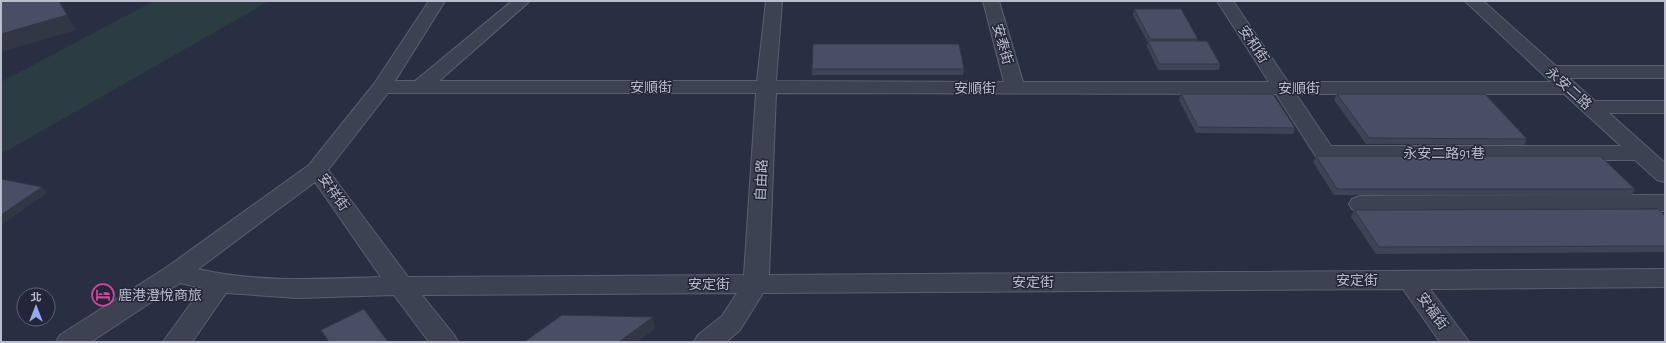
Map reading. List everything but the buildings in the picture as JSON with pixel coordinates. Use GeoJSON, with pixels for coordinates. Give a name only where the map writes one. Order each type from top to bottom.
{"type":"FeatureCollection","features":[{"type":"Feature","properties":{"kind":"street","name":"安祥街"},"geometry":{"type":"LineString","coordinates":[[437,1],[382,87],[317,170],[444,342]]}},
{"type":"Feature","properties":{"kind":"street"},"geometry":{"type":"LineString","coordinates":[[420,87],[522,1]]}},
{"type":"Feature","properties":{"kind":"street","name":"自由路"},"geometry":{"type":"LineString","coordinates":[[708,342],[731,323],[756,284],[766,88],[774,1]]}},
{"type":"Feature","properties":{"kind":"street","name":"安泰街"},"geometry":{"type":"LineString","coordinates":[[991,1],[1016,88]]}},
{"type":"Feature","properties":{"kind":"street","name":"安和街"},"geometry":{"type":"LineString","coordinates":[[1225,1],[1283,88]]}},
{"type":"Feature","properties":{"kind":"street","name":"永安二路"},"geometry":{"type":"LineString","coordinates":[[1473,1],[1665,174]]}},
{"type":"Feature","properties":{"kind":"street"},"geometry":{"type":"LineString","coordinates":[[1552,72],[1665,72]]}},
{"type":"Feature","properties":{"kind":"street","name":"安順街"},"geometry":{"type":"LineString","coordinates":[[382,87],[1569,88]]}},
{"type":"Feature","properties":{"kind":"street","name":"永安二路91巷"},"geometry":{"type":"LineString","coordinates":[[1283,88],[1326,153],[1641,153]]}},
{"type":"Feature","properties":{"kind":"street"},"geometry":{"type":"LineString","coordinates":[[1590,107],[1665,108]]}},
{"type":"Feature","properties":{"kind":"street"},"geometry":{"type":"LineString","coordinates":[[70,342],[176,274],[317,170]]}},
{"type":"Feature","properties":{"kind":"street"},"geometry":{"type":"LineString","coordinates":[[1360,204],[1665,203]]}},
{"type":"Feature","properties":{"kind":"street","name":"安定街"},"geometry":{"type":"LineString","coordinates":[[176,274],[219,282],[297,289],[402,286],[1665,278]]}},
{"type":"Feature","properties":{"kind":"street","name":"安福街"},"geometry":{"type":"LineString","coordinates":[[1410,280],[1455,342]]}},
{"type":"Feature","properties":{"kind":"street"},"geometry":{"type":"LineString","coordinates":[[177,342],[219,282]]}},
{"type":"Feature","properties":{"kind":"shaded area"},"geometry":{"type":"Polygon","coordinates":[[[154,1],[269,1],[1,154],[1,82],[154,1]]]}},
{"type":"Feature","properties":{"kind":"place","name":"鹿港澄悅商旅"},"geometry":{"type":"Point","coordinates":[103,295]}}]}
